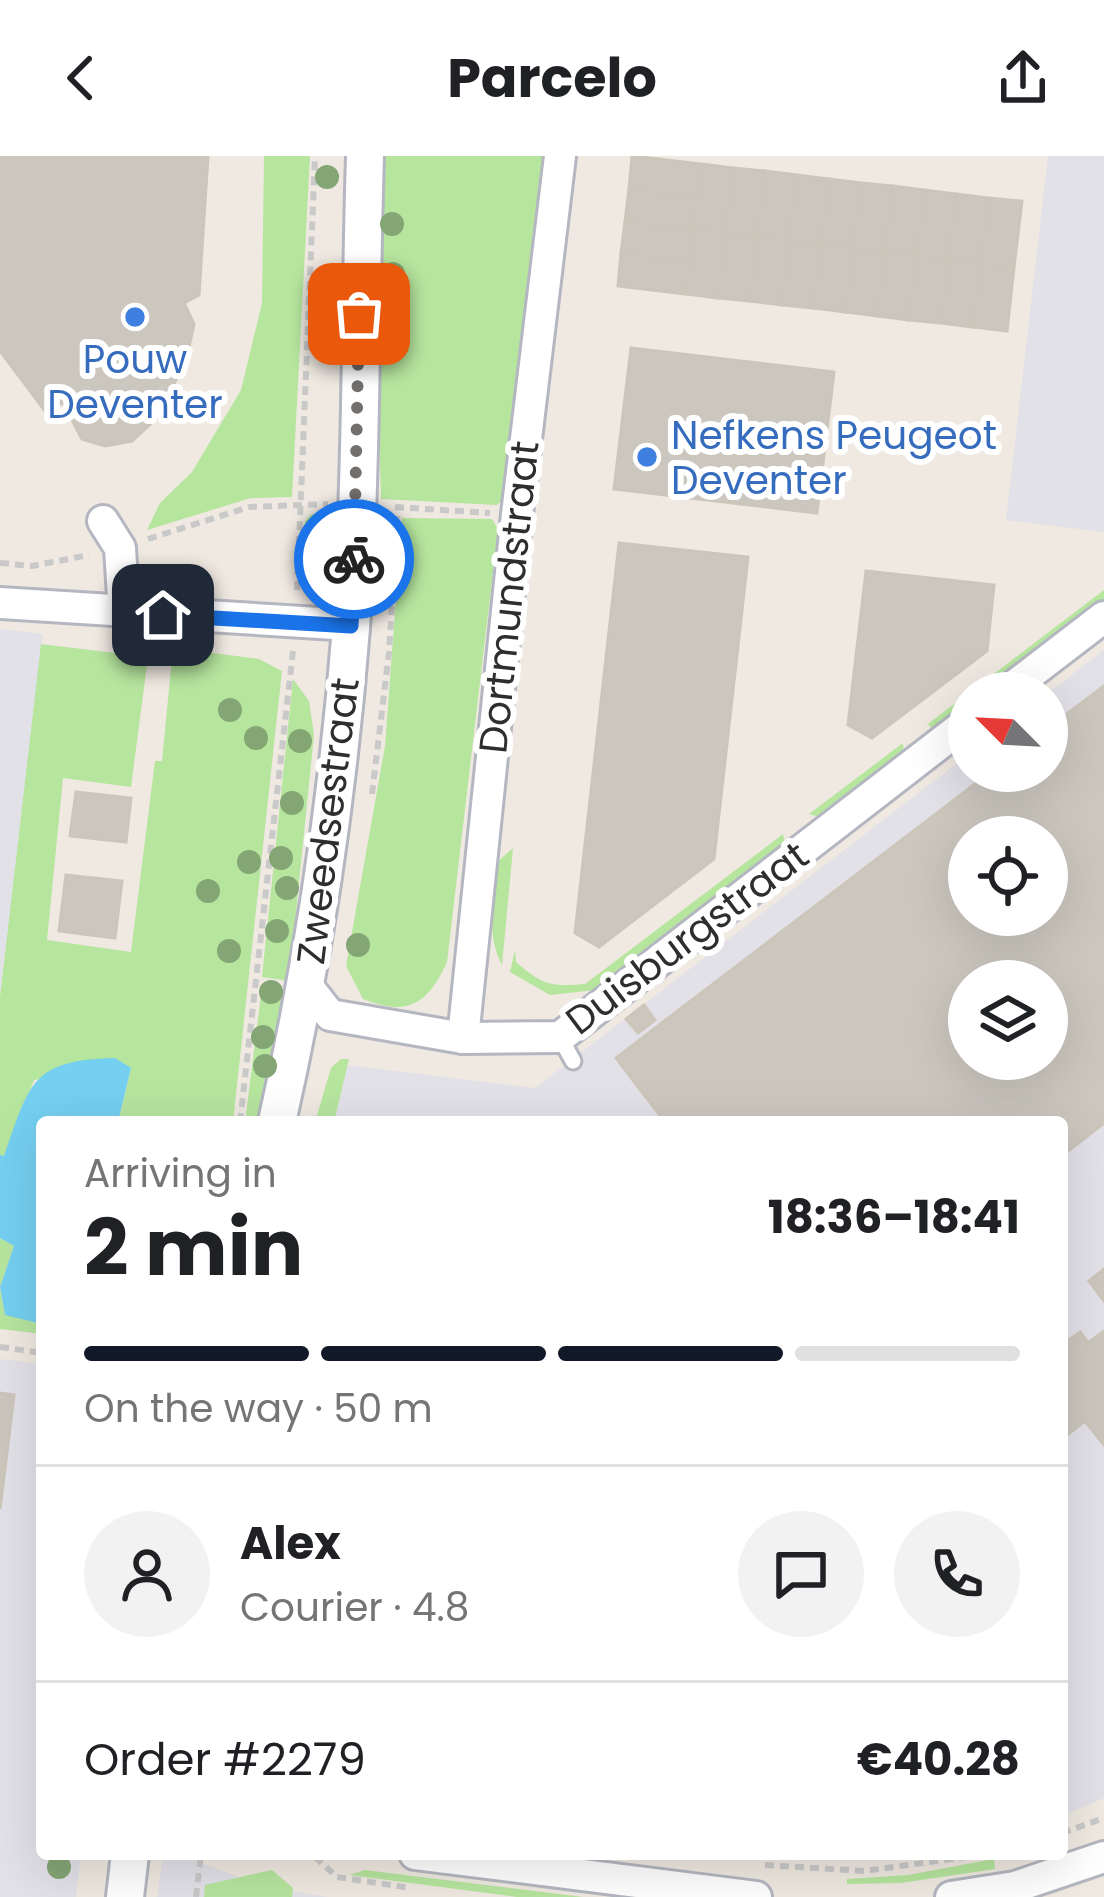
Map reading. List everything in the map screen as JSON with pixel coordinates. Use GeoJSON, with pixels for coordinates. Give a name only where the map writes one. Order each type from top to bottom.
{"type":"FeatureCollection","features":[{"type":"Feature","properties":{"kind":"street","name":"Zweedsestraat"},"geometry":{"type":"LineString","coordinates":[[279,1116],[308,987],[339,758],[351,626],[365,156]]}},
{"type":"Feature","properties":{"kind":"street","name":"Dortmundstraat"},"geometry":{"type":"LineString","coordinates":[[463,1038],[517,514],[560,156]]}},
{"type":"Feature","properties":{"kind":"street"},"geometry":{"type":"LineString","coordinates":[[103,521],[120,548],[124,613]]}},
{"type":"Feature","properties":{"kind":"street"},"geometry":{"type":"LineString","coordinates":[[0,603],[351,626]]}},
{"type":"Feature","properties":{"kind":"street"},"geometry":{"type":"LineString","coordinates":[[1032,672],[1104,617]]}},
{"type":"Feature","properties":{"kind":"street","name":"Duisburgstraat"},"geometry":{"type":"LineString","coordinates":[[308,987],[331,1015],[463,1038],[566,1049],[948,738]]}},
{"type":"Feature","properties":{"kind":"street"},"geometry":{"type":"LineString","coordinates":[[951,1897],[1015,1892],[1104,1857]]}},
{"type":"Feature","properties":{"kind":"street"},"geometry":{"type":"LineString","coordinates":[[125,1897],[129,1860]]}},
{"type":"Feature","properties":{"kind":"street"},"geometry":{"type":"LineString","coordinates":[[462,1860],[755,1897]]}},
{"type":"Feature","properties":{"kind":"path"},"geometry":{"type":"LineString","coordinates":[[302,503],[517,514]]}},
{"type":"Feature","properties":{"kind":"path"},"geometry":{"type":"LineString","coordinates":[[0,1348],[36,1352]]}},
{"type":"Feature","properties":{"kind":"path"},"geometry":{"type":"LineString","coordinates":[[1068,1831],[1104,1818]]}},
{"type":"Feature","properties":{"kind":"path"},"geometry":{"type":"LineString","coordinates":[[196,1897],[200,1860]]}},
{"type":"Feature","properties":{"kind":"path"},"geometry":{"type":"LineString","coordinates":[[317,1860],[337,1877],[412,1888]]}},
{"type":"Feature","properties":{"kind":"path"},"geometry":{"type":"LineString","coordinates":[[762,1865],[864,1871],[944,1860]]}},
{"type":"Feature","properties":{"kind":"shaded area"},"geometry":{"type":"Polygon","coordinates":[[[1048,156],[1104,156],[1104,532],[1006,520],[1048,156]]]}},
{"type":"Feature","properties":{"kind":"shaded area"},"geometry":{"type":"Polygon","coordinates":[[[0,629],[43,634],[0,997],[0,629]]]}},
{"type":"Feature","properties":{"kind":"shaded area"},"geometry":{"type":"Polygon","coordinates":[[[1104,650],[1104,1798],[1068,1813],[1068,1116],[335,1116],[347,1065],[535,1088],[948,770],[948,792],[1068,792],[1068,678],[1104,650]]]}},
{"type":"Feature","properties":{"kind":"shaded area"},"geometry":{"type":"Polygon","coordinates":[[[0,1359],[36,1363],[36,1860],[80,1860],[76,1897],[0,1897],[0,1359]]]}},
{"type":"Feature","properties":{"kind":"shaded area"},"geometry":{"type":"Polygon","coordinates":[[[162,1860],[194,1860],[266,1887],[328,1897],[157,1897],[162,1860]]]}},
{"type":"Feature","properties":{"kind":"green space"},"geometry":{"type":"Polygon","coordinates":[[[264,156],[310,156],[292,497],[251,498],[147,530],[160,503],[192,472],[241,390],[262,303],[264,156]]]}},
{"type":"Feature","properties":{"kind":"green space"},"geometry":{"type":"Polygon","coordinates":[[[380,156],[543,156],[504,498],[497,505],[381,499],[375,258],[380,156]]]}},
{"type":"Feature","properties":{"kind":"green space"},"geometry":{"type":"Polygon","coordinates":[[[332,513],[326,541],[303,571],[305,521],[312,514],[332,513]]]}},
{"type":"Feature","properties":{"kind":"green space"},"geometry":{"type":"Polygon","coordinates":[[[402,518],[492,519],[498,529],[447,962],[424,997],[392,1007],[363,999],[346,966],[385,746],[402,518]]]}},
{"type":"Feature","properties":{"kind":"green space"},"geometry":{"type":"Polygon","coordinates":[[[1104,590],[1104,601],[1012,672],[996,672],[1104,590]]]}},
{"type":"Feature","properties":{"kind":"green space"},"geometry":{"type":"Polygon","coordinates":[[[41,644],[148,657],[131,787],[63,778],[47,940],[131,952],[155,761],[162,761],[173,648],[259,659],[282,671],[234,1116],[119,1116],[131,1068],[34,1080],[4,1157],[0,1155],[0,997],[41,644]]]}},
{"type":"Feature","properties":{"kind":"green space"},"geometry":{"type":"Polygon","coordinates":[[[293,679],[309,701],[314,735],[289,981],[262,977],[293,679]]]}},
{"type":"Feature","properties":{"kind":"green space"},"geometry":{"type":"Polygon","coordinates":[[[948,709],[948,721],[939,728],[928,724],[948,709]]]}},
{"type":"Feature","properties":{"kind":"green space"},"geometry":{"type":"Polygon","coordinates":[[[903,743],[904,756],[820,817],[809,814],[903,743]]]}},
{"type":"Feature","properties":{"kind":"green space"},"geometry":{"type":"Polygon","coordinates":[[[783,834],[785,844],[595,990],[550,995],[510,972],[515,950],[516,962],[540,980],[585,984],[783,834]]]}},
{"type":"Feature","properties":{"kind":"green space"},"geometry":{"type":"Polygon","coordinates":[[[513,848],[502,965],[492,927],[493,902],[497,862],[513,848]]]}},
{"type":"Feature","properties":{"kind":"green space"},"geometry":{"type":"Polygon","coordinates":[[[262,987],[288,992],[263,1116],[246,1116],[262,987]]]}},
{"type":"Feature","properties":{"kind":"green space"},"geometry":{"type":"Polygon","coordinates":[[[349,1059],[335,1116],[317,1116],[331,1068],[349,1059]]]}},
{"type":"Feature","properties":{"kind":"green space"},"geometry":{"type":"Polygon","coordinates":[[[0,1238],[14,1246],[0,1287],[0,1238]]]}},
{"type":"Feature","properties":{"kind":"green space"},"geometry":{"type":"Polygon","coordinates":[[[0,1287],[5,1314],[36,1322],[36,1333],[0,1329],[0,1287]]]}},
{"type":"Feature","properties":{"kind":"green space"},"geometry":{"type":"Polygon","coordinates":[[[994,1860],[995,1869],[901,1883],[847,1884],[847,1879],[908,1875],[994,1860]]]}},
{"type":"Feature","properties":{"kind":"green space"},"geometry":{"type":"Polygon","coordinates":[[[272,1870],[293,1888],[292,1897],[204,1897],[205,1885],[272,1870]]]}},
{"type":"Feature","properties":{"kind":"green space"},"geometry":{"type":"Polygon","coordinates":[[[365,1870],[583,1897],[517,1897],[349,1875],[365,1870]]]}},
{"type":"Feature","properties":{"kind":"water"},"geometry":{"type":"Polygon","coordinates":[[[115,1058],[131,1068],[119,1116],[36,1116],[36,1323],[5,1315],[0,1287],[14,1246],[0,1238],[0,1155],[4,1156],[20,1110],[38,1080],[66,1064],[115,1058]]]}},
{"type":"Feature","properties":{"kind":"building"},"geometry":{"type":"Polygon","coordinates":[[[0,156],[208,156],[199,295],[184,303],[194,324],[188,352],[161,414],[132,441],[105,446],[82,439],[63,403],[45,411],[0,351],[0,156]]]}},
{"type":"Feature","properties":{"kind":"building"},"geometry":{"type":"Polygon","coordinates":[[[632,156],[701,164],[697,197],[629,189],[632,156]]]}},
{"type":"Feature","properties":{"kind":"building"},"geometry":{"type":"Polygon","coordinates":[[[701,164],[733,168],[725,233],[693,229],[701,164]]]}},
{"type":"Feature","properties":{"kind":"building"},"geometry":{"type":"Polygon","coordinates":[[[733,168],[765,171],[757,237],[725,233],[733,168]]]}},
{"type":"Feature","properties":{"kind":"building"},"geometry":{"type":"Polygon","coordinates":[[[765,171],[797,175],[789,241],[757,237],[765,171]]]}},
{"type":"Feature","properties":{"kind":"building"},"geometry":{"type":"Polygon","coordinates":[[[797,175],[829,179],[821,244],[789,241],[797,175]]]}},
{"type":"Feature","properties":{"kind":"building"},"geometry":{"type":"Polygon","coordinates":[[[829,179],[861,183],[853,248],[821,244],[829,179]]]}},
{"type":"Feature","properties":{"kind":"building"},"geometry":{"type":"Polygon","coordinates":[[[861,183],[893,186],[885,252],[853,248],[861,183]]]}},
{"type":"Feature","properties":{"kind":"building"},"geometry":{"type":"Polygon","coordinates":[[[893,186],[924,190],[917,255],[885,252],[893,186]]]}},
{"type":"Feature","properties":{"kind":"building"},"geometry":{"type":"Polygon","coordinates":[[[629,189],[697,197],[693,229],[625,222],[629,189]]]}},
{"type":"Feature","properties":{"kind":"building"},"geometry":{"type":"Polygon","coordinates":[[[924,190],[956,194],[949,259],[917,255],[924,190]]]}},
{"type":"Feature","properties":{"kind":"building"},"geometry":{"type":"Polygon","coordinates":[[[956,194],[988,198],[981,263],[949,259],[956,194]]]}},
{"type":"Feature","properties":{"kind":"building"},"geometry":{"type":"Polygon","coordinates":[[[988,198],[1022,201],[1014,267],[981,263],[988,198]]]}},
{"type":"Feature","properties":{"kind":"building"},"geometry":{"type":"Polygon","coordinates":[[[625,222],[693,229],[689,261],[621,253],[625,222]]]}},
{"type":"Feature","properties":{"kind":"building"},"geometry":{"type":"Polygon","coordinates":[[[693,229],[725,233],[718,298],[686,294],[693,229]]]}},
{"type":"Feature","properties":{"kind":"building"},"geometry":{"type":"Polygon","coordinates":[[[725,233],[757,237],[750,301],[718,298],[725,233]]]}},
{"type":"Feature","properties":{"kind":"building"},"geometry":{"type":"Polygon","coordinates":[[[757,237],[789,241],[782,305],[750,301],[757,237]]]}},
{"type":"Feature","properties":{"kind":"building"},"geometry":{"type":"Polygon","coordinates":[[[789,241],[821,244],[814,308],[782,305],[789,241]]]}},
{"type":"Feature","properties":{"kind":"building"},"geometry":{"type":"Polygon","coordinates":[[[821,244],[853,248],[846,312],[814,308],[821,244]]]}},
{"type":"Feature","properties":{"kind":"building"},"geometry":{"type":"Polygon","coordinates":[[[853,248],[885,252],[878,316],[846,312],[853,248]]]}},
{"type":"Feature","properties":{"kind":"building"},"geometry":{"type":"Polygon","coordinates":[[[885,252],[917,255],[909,320],[878,316],[885,252]]]}},
{"type":"Feature","properties":{"kind":"building"},"geometry":{"type":"Polygon","coordinates":[[[621,253],[689,261],[686,294],[618,286],[621,253]]]}},
{"type":"Feature","properties":{"kind":"building"},"geometry":{"type":"Polygon","coordinates":[[[917,255],[949,259],[941,323],[909,320],[917,255]]]}},
{"type":"Feature","properties":{"kind":"building"},"geometry":{"type":"Polygon","coordinates":[[[949,259],[981,263],[973,327],[941,323],[949,259]]]}},
{"type":"Feature","properties":{"kind":"building"},"geometry":{"type":"Polygon","coordinates":[[[981,263],[1014,267],[1007,331],[973,327],[981,263]]]}},
{"type":"Feature","properties":{"kind":"building"},"geometry":{"type":"Polygon","coordinates":[[[631,348],[834,372],[817,513],[614,489],[631,348]]]}},
{"type":"Feature","properties":{"kind":"building"},"geometry":{"type":"Polygon","coordinates":[[[619,543],[748,557],[714,859],[599,947],[575,933],[619,543]]]}},
{"type":"Feature","properties":{"kind":"building"},"geometry":{"type":"Polygon","coordinates":[[[866,571],[994,585],[987,651],[959,672],[948,672],[948,681],[872,738],[848,725],[866,571]]]}},
{"type":"Feature","properties":{"kind":"building"},"geometry":{"type":"Polygon","coordinates":[[[1104,686],[1104,1123],[1068,1151],[1068,1116],[660,1116],[616,1058],[964,792],[1068,792],[1068,713],[1104,686]]]}},
{"type":"Feature","properties":{"kind":"building"},"geometry":{"type":"Polygon","coordinates":[[[76,792],[131,798],[126,842],[70,836],[76,792]]]}},
{"type":"Feature","properties":{"kind":"building"},"geometry":{"type":"Polygon","coordinates":[[[66,875],[122,881],[115,938],[59,931],[66,875]]]}},
{"type":"Feature","properties":{"kind":"building"},"geometry":{"type":"Polygon","coordinates":[[[644,1005],[655,1020],[638,1033],[626,1019],[644,1005]]]}},
{"type":"Feature","properties":{"kind":"building"},"geometry":{"type":"Polygon","coordinates":[[[1104,1269],[1104,1301],[1089,1281],[1104,1269]]]}},
{"type":"Feature","properties":{"kind":"building"},"geometry":{"type":"Polygon","coordinates":[[[1104,1331],[1104,1445],[1085,1421],[1068,1434],[1068,1341],[1080,1332],[1088,1343],[1104,1331]]]}},
{"type":"Feature","properties":{"kind":"building"},"geometry":{"type":"Polygon","coordinates":[[[0,1393],[14,1395],[0,1509],[0,1393]]]}},
{"type":"Feature","properties":{"kind":"way so far"},"geometry":{"type":"LineString","coordinates":[[354,559],[359,314]]}},
{"type":"Feature","properties":{"kind":"place","name":"Pouw Deventer"},"geometry":{"type":"Point","coordinates":[135,317]}},
{"type":"Feature","properties":{"kind":"place","name":"Nefkens Peugeot Deventer"},"geometry":{"type":"Point","coordinates":[647,457]}},
{"type":"Feature","properties":{"kind":"route"},"geometry":{"type":"LineString","coordinates":[[163,615],[351,626],[354,559]]}}]}
